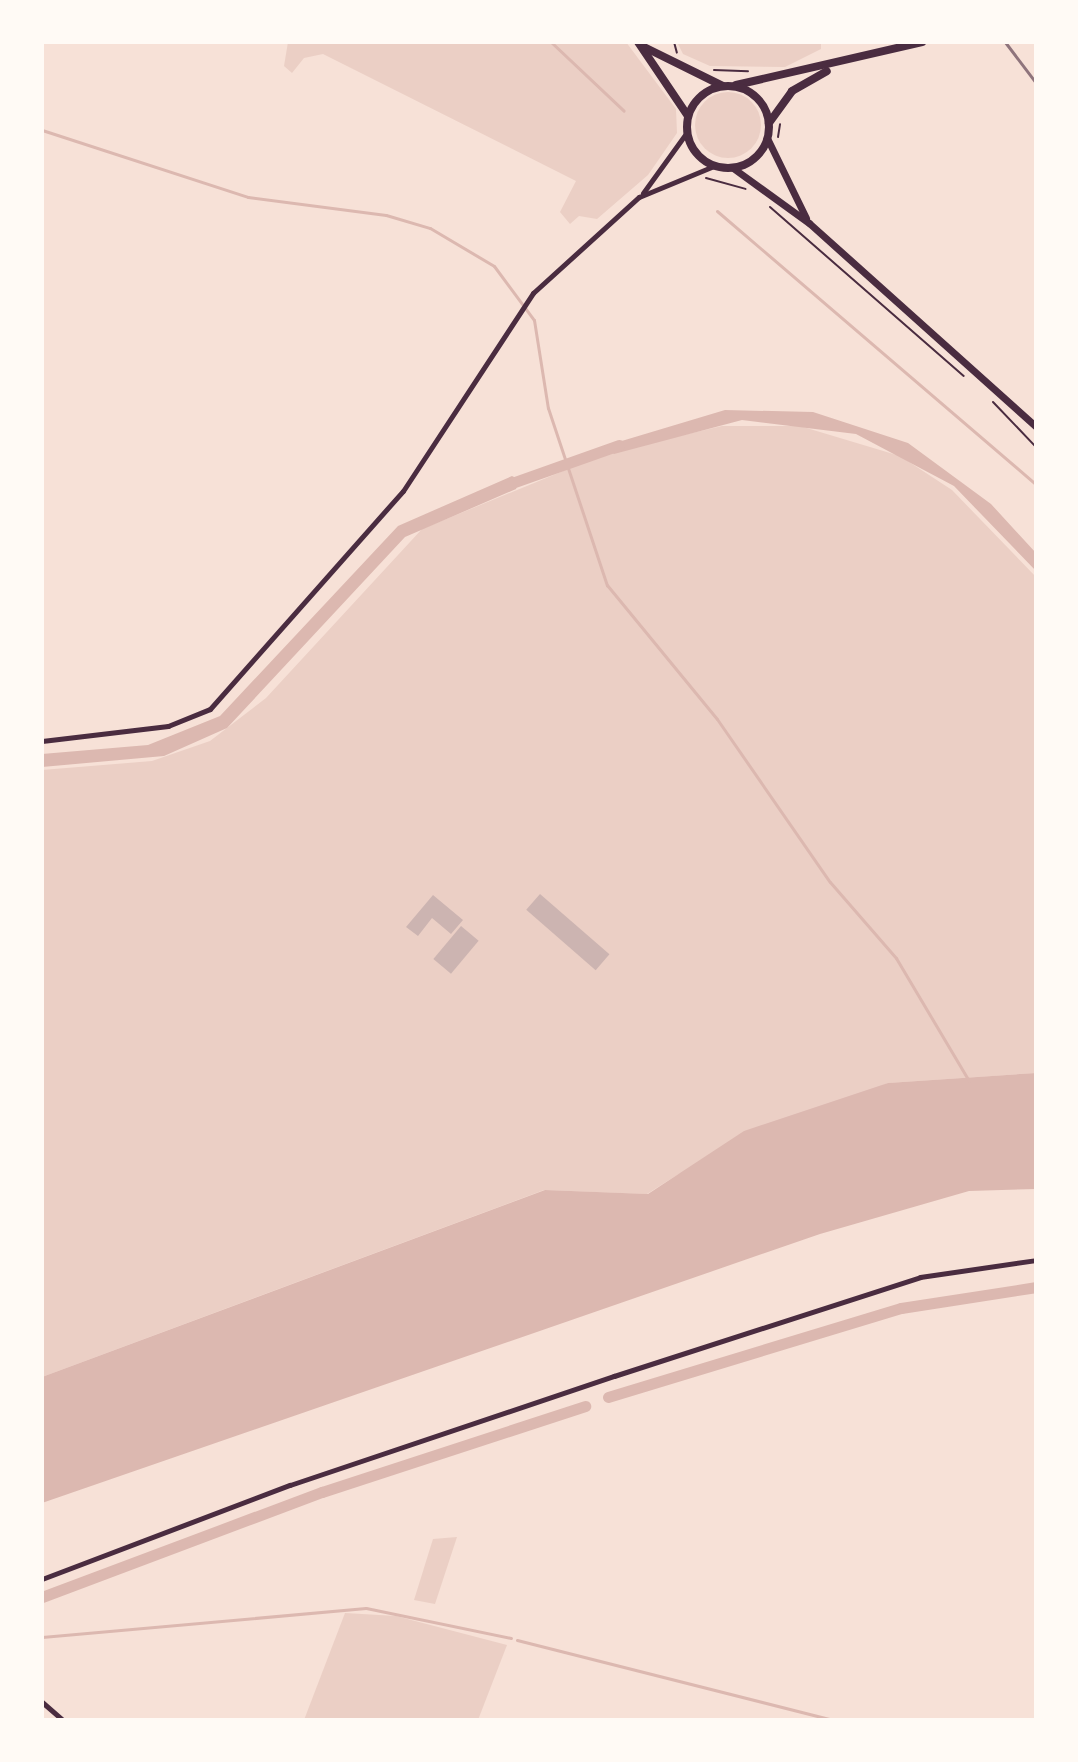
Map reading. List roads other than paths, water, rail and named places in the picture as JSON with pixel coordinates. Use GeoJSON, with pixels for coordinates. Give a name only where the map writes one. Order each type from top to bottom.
{"type":"FeatureCollection","features":[{"type":"Feature","properties":{"kind":"main road"},"geometry":{"type":"LineString","coordinates":[[834,67],[792,91],[769,123],[767,138],[758,155],[733,168],[714,166],[696,153],[687,132],[688,116],[705,93],[834,67],[922,42]]}},
{"type":"Feature","properties":{"kind":"main road"},"geometry":{"type":"LineString","coordinates":[[640,44],[757,98],[769,123]]}},
{"type":"Feature","properties":{"kind":"main road"},"geometry":{"type":"LineString","coordinates":[[640,44],[688,116]]}},
{"type":"Feature","properties":{"kind":"street"},"geometry":{"type":"LineString","coordinates":[[42,741],[168,726],[210,709],[403,491],[533,293],[639,197],[687,132]]}},
{"type":"Feature","properties":{"kind":"street"},"geometry":{"type":"LineString","coordinates":[[767,138],[809,223]]}},
{"type":"Feature","properties":{"kind":"street"},"geometry":{"type":"LineString","coordinates":[[639,197],[714,166]]}},
{"type":"Feature","properties":{"kind":"street"},"geometry":{"type":"LineString","coordinates":[[733,168],[809,223],[1036,427]]}},
{"type":"Feature","properties":{"kind":"street"},"geometry":{"type":"LineString","coordinates":[[42,1579],[290,1485],[920,1277],[1036,1260]]}},
{"type":"Feature","properties":{"kind":"street"},"geometry":{"type":"LineString","coordinates":[[42,1702],[63,1720]]}},
{"type":"Feature","properties":{"kind":"waterway"},"geometry":{"type":"LineString","coordinates":[[551,42],[624,111]]}},
{"type":"Feature","properties":{"kind":"waterway"},"geometry":{"type":"LineString","coordinates":[[42,130],[248,197],[386,215],[430,228],[494,266],[534,320],[548,408],[607,585],[717,719],[830,882],[896,958],[969,1081]]}},
{"type":"Feature","properties":{"kind":"waterway"},"geometry":{"type":"LineString","coordinates":[[717,211],[1036,484]]}},
{"type":"Feature","properties":{"kind":"waterway"},"geometry":{"type":"LineString","coordinates":[[506,485],[619,445]]}},
{"type":"Feature","properties":{"kind":"waterway"},"geometry":{"type":"LineString","coordinates":[[608,1397],[901,1308],[1036,1287]]}},
{"type":"Feature","properties":{"kind":"waterway"},"geometry":{"type":"LineString","coordinates":[[42,1597],[322,1492],[585,1406]]}},
{"type":"Feature","properties":{"kind":"waterway"},"geometry":{"type":"LineString","coordinates":[[42,1637],[366,1608],[511,1638]]}},
{"type":"Feature","properties":{"kind":"waterway"},"geometry":{"type":"LineString","coordinates":[[517,1640],[833,1720]]}},
{"type":"Feature","properties":{"kind":"railway"},"geometry":{"type":"LineString","coordinates":[[1005,42],[1036,83]]}}]}
